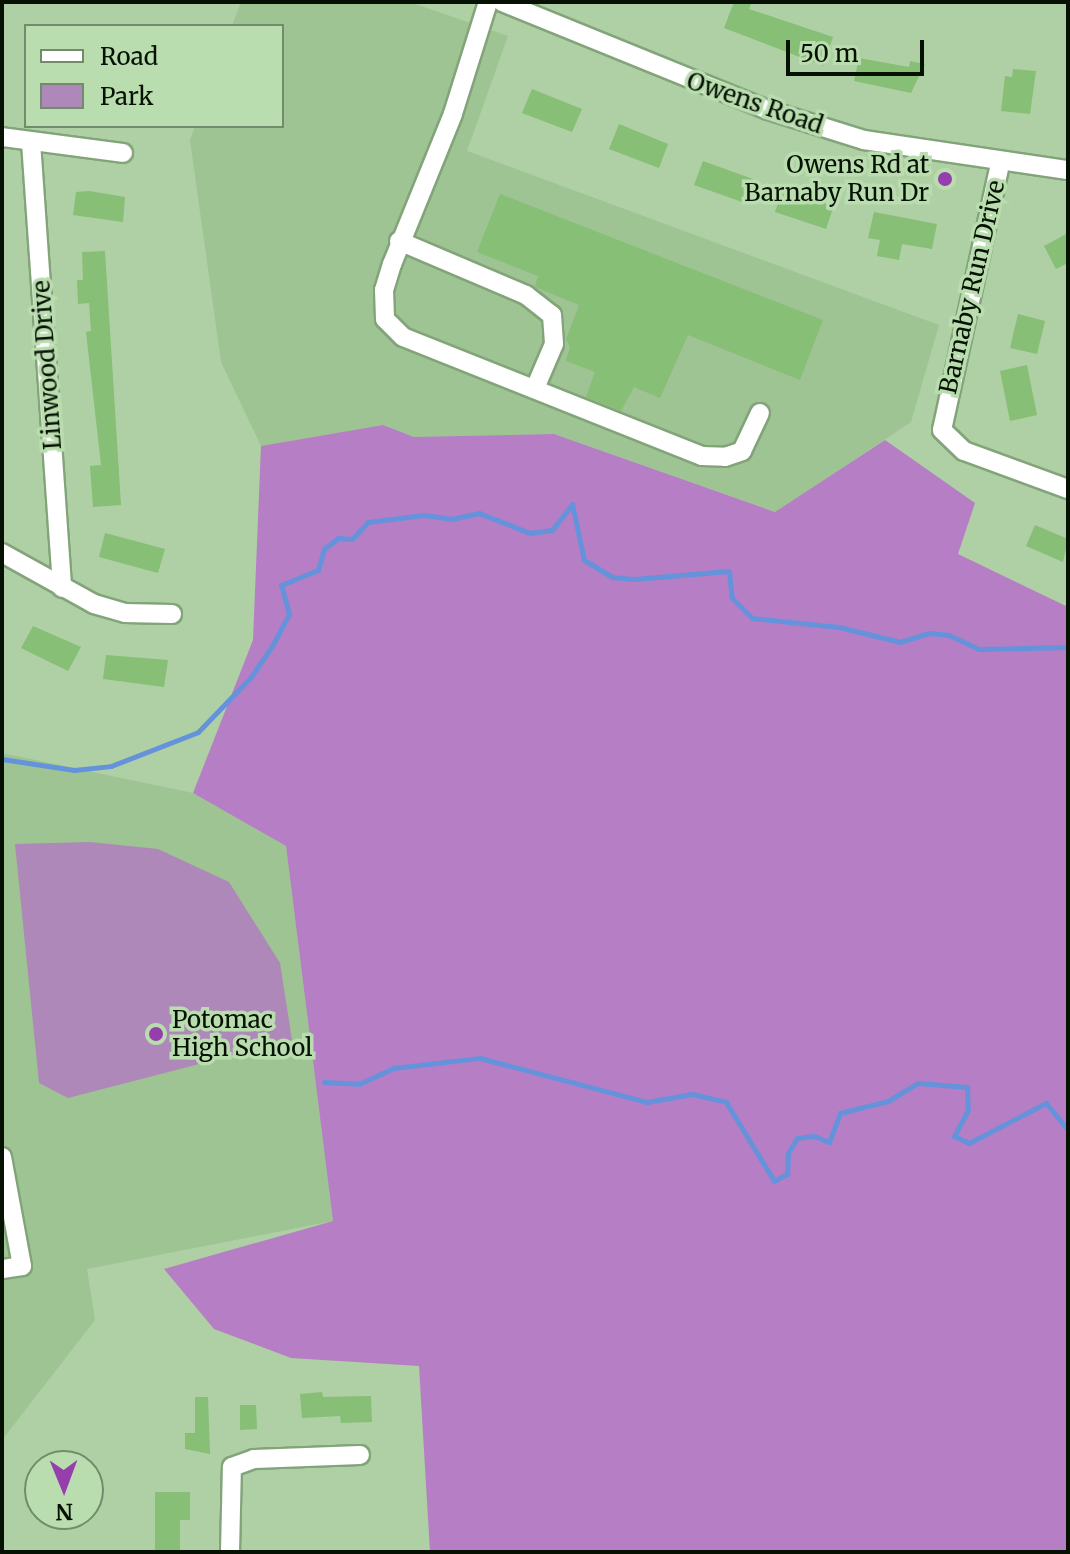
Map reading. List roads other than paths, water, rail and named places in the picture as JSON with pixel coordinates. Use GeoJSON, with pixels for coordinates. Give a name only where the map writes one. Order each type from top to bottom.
{"type":"FeatureCollection","features":[{"type":"Feature","properties":{"kind":"street"},"geometry":{"type":"LineString","coordinates":[[488,2],[453,114],[399,241],[383,310],[396,332],[536,386],[702,456],[725,457],[742,451],[760,413]]}},
{"type":"Feature","properties":{"kind":"street","name":"Owens Road"},"geometry":{"type":"LineString","coordinates":[[513,4],[768,110],[864,140],[1000,164],[1068,170]]}},
{"type":"Feature","properties":{"kind":"street"},"geometry":{"type":"LineString","coordinates":[[2,137],[123,153]]}},
{"type":"Feature","properties":{"kind":"street","name":"Linwood Drive"},"geometry":{"type":"LineString","coordinates":[[31,142],[62,588]]}},
{"type":"Feature","properties":{"kind":"street","name":"Barnaby Run Drive"},"geometry":{"type":"LineString","coordinates":[[1000,164],[942,430],[953,445],[1068,489]]}},
{"type":"Feature","properties":{"kind":"street"},"geometry":{"type":"LineString","coordinates":[[399,241],[526,295],[552,315],[554,344],[536,386]]}},
{"type":"Feature","properties":{"kind":"street"},"geometry":{"type":"LineString","coordinates":[[2,553],[62,588],[114,611],[172,614]]}},
{"type":"Feature","properties":{"kind":"street"},"geometry":{"type":"LineString","coordinates":[[2,1157],[22,1266],[2,1269]]}},
{"type":"Feature","properties":{"kind":"street"},"geometry":{"type":"LineString","coordinates":[[230,1552],[232,1467],[254,1459],[360,1455]]}},
{"type":"Feature","properties":{"kind":"waterway"},"geometry":{"type":"LineString","coordinates":[[2,759],[74,770],[111,766],[198,732],[251,677],[272,646],[289,614],[281,585],[318,570],[324,549],[338,538],[352,539],[368,522],[424,515],[451,519],[479,513],[530,533],[552,530],[572,504],[584,560],[612,577],[634,579],[729,571],[732,598],[752,618],[839,627],[900,642],[929,633],[949,635],[979,649],[1068,647]]}},
{"type":"Feature","properties":{"kind":"waterway"},"geometry":{"type":"LineString","coordinates":[[324,1082],[359,1084],[393,1068],[480,1058],[647,1102],[692,1094],[726,1102],[774,1181],[787,1174],[788,1153],[797,1138],[814,1136],[829,1142],[840,1113],[888,1101],[918,1083],[967,1087],[968,1110],[954,1136],[969,1143],[1046,1103],[1068,1130]]}},
{"type":"Feature","properties":{"kind":"place","name":"Owens Rd at Barnaby Run Dr"},"geometry":{"type":"Point","coordinates":[945,179]}},
{"type":"Feature","properties":{"kind":"place","name":"Potomac High School"},"geometry":{"type":"Point","coordinates":[156,1034]}}]}
